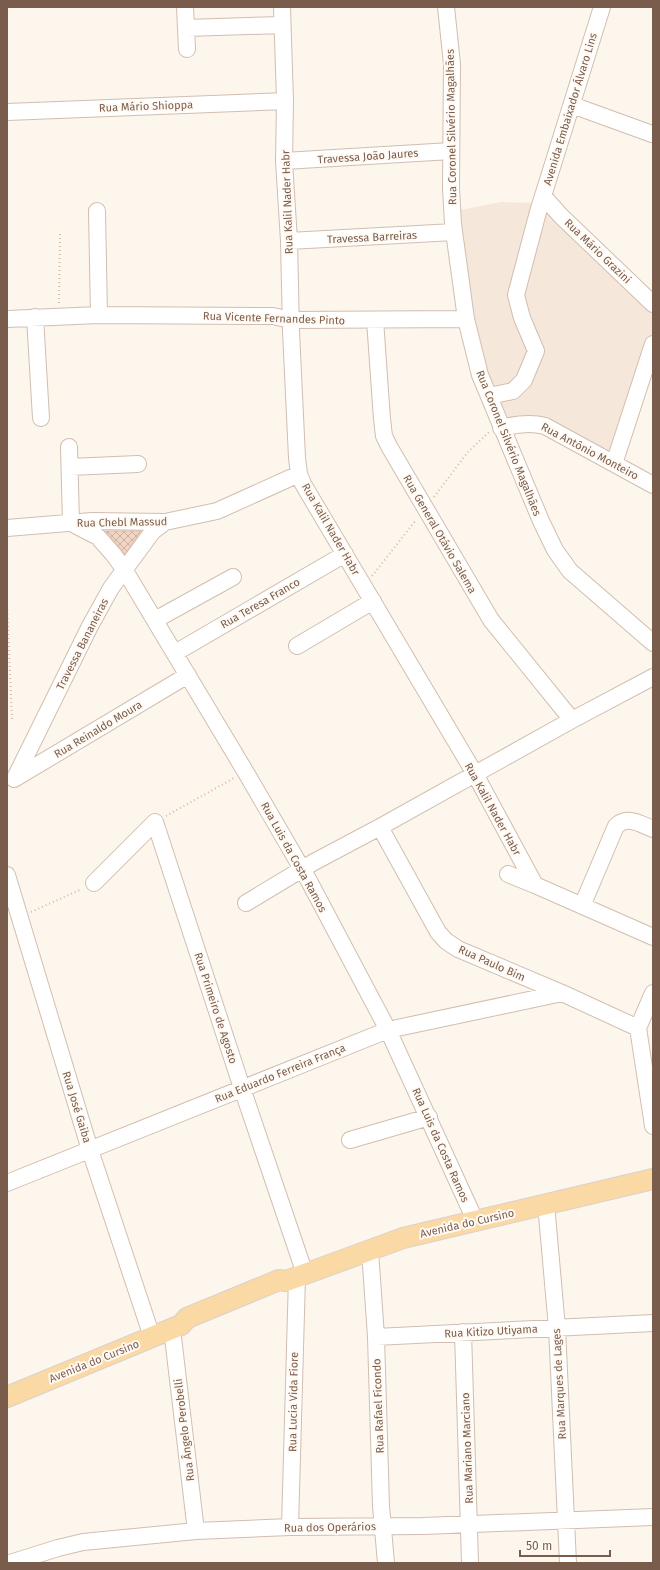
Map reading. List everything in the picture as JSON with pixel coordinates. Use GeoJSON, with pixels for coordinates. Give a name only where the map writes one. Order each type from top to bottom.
{"type":"FeatureCollection","features":[{"type":"Feature","properties":{"kind":"main road","name":"Avenida do Cursino"},"geometry":{"type":"LineString","coordinates":[[7,1397],[176,1327],[189,1326],[283,1287],[296,1278],[403,1238],[653,1179]]}},
{"type":"Feature","properties":{"kind":"street"},"geometry":{"type":"LineString","coordinates":[[185,7],[187,50]]}},
{"type":"Feature","properties":{"kind":"street","name":"Rua Kalil Nader Habr"},"geometry":{"type":"LineString","coordinates":[[282,7],[285,101],[284,161],[289,241],[290,320],[297,458],[300,474],[303,484],[475,774],[535,885]]}},
{"type":"Feature","properties":{"kind":"street","name":"Rua Coronel Silvério Magalhães"},"geometry":{"type":"LineString","coordinates":[[446,7],[452,64],[451,188],[454,232],[466,319],[480,375],[541,521],[563,563],[598,596],[653,643]]}},
{"type":"Feature","properties":{"kind":"street","name":"Avenida Embaixador Álvaro Lins"},"geometry":{"type":"LineString","coordinates":[[489,396],[513,391],[524,380],[536,351],[522,318],[516,295],[538,212],[544,197],[602,7]]}},
{"type":"Feature","properties":{"kind":"street"},"geometry":{"type":"LineString","coordinates":[[186,28],[282,25]]}},
{"type":"Feature","properties":{"kind":"street","name":"Rua Mário Shioppa"},"geometry":{"type":"LineString","coordinates":[[7,112],[285,101]]}},
{"type":"Feature","properties":{"kind":"street"},"geometry":{"type":"LineString","coordinates":[[7,104],[7,112]]}},
{"type":"Feature","properties":{"kind":"street"},"geometry":{"type":"LineString","coordinates":[[572,105],[652,134]]}},
{"type":"Feature","properties":{"kind":"street","name":"Travessa João Jaures"},"geometry":{"type":"LineString","coordinates":[[284,161],[451,150]]}},
{"type":"Feature","properties":{"kind":"street","name":"Rua Mário Grazini"},"geometry":{"type":"LineString","coordinates":[[544,197],[561,216],[653,304]]}},
{"type":"Feature","properties":{"kind":"street"},"geometry":{"type":"LineString","coordinates":[[97,211],[99,315]]}},
{"type":"Feature","properties":{"kind":"street","name":"Travessa Barreiras"},"geometry":{"type":"LineString","coordinates":[[289,241],[454,232]]}},
{"type":"Feature","properties":{"kind":"street","name":"Rua Vicente Fernandes Pinto"},"geometry":{"type":"LineString","coordinates":[[7,319],[99,315],[162,317],[273,316],[290,320],[466,319]]}},
{"type":"Feature","properties":{"kind":"street"},"geometry":{"type":"LineString","coordinates":[[35,317],[41,418]]}},
{"type":"Feature","properties":{"kind":"street","name":"Rua General Otávio Salema"},"geometry":{"type":"LineString","coordinates":[[375,320],[384,436],[491,620],[572,720]]}},
{"type":"Feature","properties":{"kind":"street"},"geometry":{"type":"LineString","coordinates":[[614,464],[653,344]]}},
{"type":"Feature","properties":{"kind":"street","name":"Rua Antônio Monteiro"},"geometry":{"type":"LineString","coordinates":[[501,428],[518,424],[537,424],[545,426],[653,485]]}},
{"type":"Feature","properties":{"kind":"street"},"geometry":{"type":"LineString","coordinates":[[69,447],[71,523]]}},
{"type":"Feature","properties":{"kind":"street"},"geometry":{"type":"LineString","coordinates":[[70,467],[138,464]]}},
{"type":"Feature","properties":{"kind":"street","name":"Rua Chebl Massud"},"geometry":{"type":"LineString","coordinates":[[7,528],[71,523],[134,521],[165,522],[217,511],[300,474]]}},
{"type":"Feature","properties":{"kind":"street","name":"Travessa Bananeiras"},"geometry":{"type":"LineString","coordinates":[[11,780],[90,626],[124,570],[153,531],[165,522]]}},
{"type":"Feature","properties":{"kind":"street","name":"Rua Luis da Costa Ramos"},"geometry":{"type":"LineString","coordinates":[[71,523],[98,537],[113,554],[124,570],[302,868],[388,1030],[475,1220]]}},
{"type":"Feature","properties":{"kind":"street","name":"Rua Teresa Franco"},"geometry":{"type":"LineString","coordinates":[[174,653],[345,554]]}},
{"type":"Feature","properties":{"kind":"street"},"geometry":{"type":"LineString","coordinates":[[155,620],[233,577]]}},
{"type":"Feature","properties":{"kind":"street"},"geometry":{"type":"LineString","coordinates":[[297,646],[373,601]]}},
{"type":"Feature","properties":{"kind":"street","name":"Rua Reinaldo Moura"},"geometry":{"type":"LineString","coordinates":[[11,780],[188,675]]}},
{"type":"Feature","properties":{"kind":"street"},"geometry":{"type":"LineString","coordinates":[[246,903],[302,868],[380,827],[572,720],[653,677]]}},
{"type":"Feature","properties":{"kind":"street"},"geometry":{"type":"LineString","coordinates":[[582,906],[616,826],[621,822],[628,820],[653,829]]}},
{"type":"Feature","properties":{"kind":"street"},"geometry":{"type":"LineString","coordinates":[[94,883],[155,822]]}},
{"type":"Feature","properties":{"kind":"street","name":"Rua Primeiro de Agosto"},"geometry":{"type":"LineString","coordinates":[[155,822],[242,1088],[296,1278]]}},
{"type":"Feature","properties":{"kind":"street","name":"Rua Paulo Bim"},"geometry":{"type":"LineString","coordinates":[[380,827],[438,932],[446,941],[458,949],[562,993],[638,1028]]}},
{"type":"Feature","properties":{"kind":"street"},"geometry":{"type":"LineString","coordinates":[[508,874],[653,937]]}},
{"type":"Feature","properties":{"kind":"street","name":"Rua José Gaiba"},"geometry":{"type":"LineString","coordinates":[[7,876],[90,1150],[152,1337]]}},
{"type":"Feature","properties":{"kind":"street","name":"Rua Eduardo Ferreira França"},"geometry":{"type":"LineString","coordinates":[[7,1183],[388,1030],[562,993]]}},
{"type":"Feature","properties":{"kind":"street"},"geometry":{"type":"LineString","coordinates":[[653,993],[638,1028],[653,1126]]}},
{"type":"Feature","properties":{"kind":"street"},"geometry":{"type":"LineString","coordinates":[[350,1140],[429,1117]]}},
{"type":"Feature","properties":{"kind":"street","name":"Rua Marques de Lages"},"geometry":{"type":"LineString","coordinates":[[546,1204],[557,1328],[568,1563]]}},
{"type":"Feature","properties":{"kind":"street","name":"Rua Rafael Ficondo"},"geometry":{"type":"LineString","coordinates":[[370,1250],[376,1337],[383,1526],[386,1563]]}},
{"type":"Feature","properties":{"kind":"street","name":"Rua Lucia Vida Fiore"},"geometry":{"type":"LineString","coordinates":[[290,1527],[296,1278]]}},
{"type":"Feature","properties":{"kind":"street","name":"Rua Kitizo Utiyama"},"geometry":{"type":"LineString","coordinates":[[376,1337],[653,1323]]}},
{"type":"Feature","properties":{"kind":"street","name":"Rua Ângelo Perobelli"},"geometry":{"type":"LineString","coordinates":[[176,1327],[196,1531]]}},
{"type":"Feature","properties":{"kind":"street","name":"Rua Mariano Marciano"},"geometry":{"type":"LineString","coordinates":[[463,1332],[470,1563]]}},
{"type":"Feature","properties":{"kind":"street","name":"Rua dos Operários"},"geometry":{"type":"LineString","coordinates":[[10,1563],[58,1548],[84,1542],[196,1531],[290,1527],[470,1524],[653,1517]]}},
{"type":"Feature","properties":{"kind":"path"},"geometry":{"type":"LineString","coordinates":[[59,316],[60,232]]}},
{"type":"Feature","properties":{"kind":"path"},"geometry":{"type":"LineString","coordinates":[[364,586],[468,453],[490,431],[501,428]]}},
{"type":"Feature","properties":{"kind":"path"},"geometry":{"type":"LineString","coordinates":[[7,602],[12,719]]}},
{"type":"Feature","properties":{"kind":"path"},"geometry":{"type":"LineString","coordinates":[[155,822],[245,771]]}},
{"type":"Feature","properties":{"kind":"path"},"geometry":{"type":"LineString","coordinates":[[20,917],[94,883]]}},
{"type":"Feature","properties":{"kind":"shaded area"},"geometry":{"type":"Polygon","coordinates":[[[501,202],[541,203],[600,258],[653,314],[653,329],[638,391],[611,460],[548,420],[502,425],[469,329],[455,211],[501,202]]]}},
{"type":"Feature","properties":{"kind":"building"},"geometry":{"type":"Polygon","coordinates":[[[105,531],[141,531],[125,554],[105,531]]]}}]}
